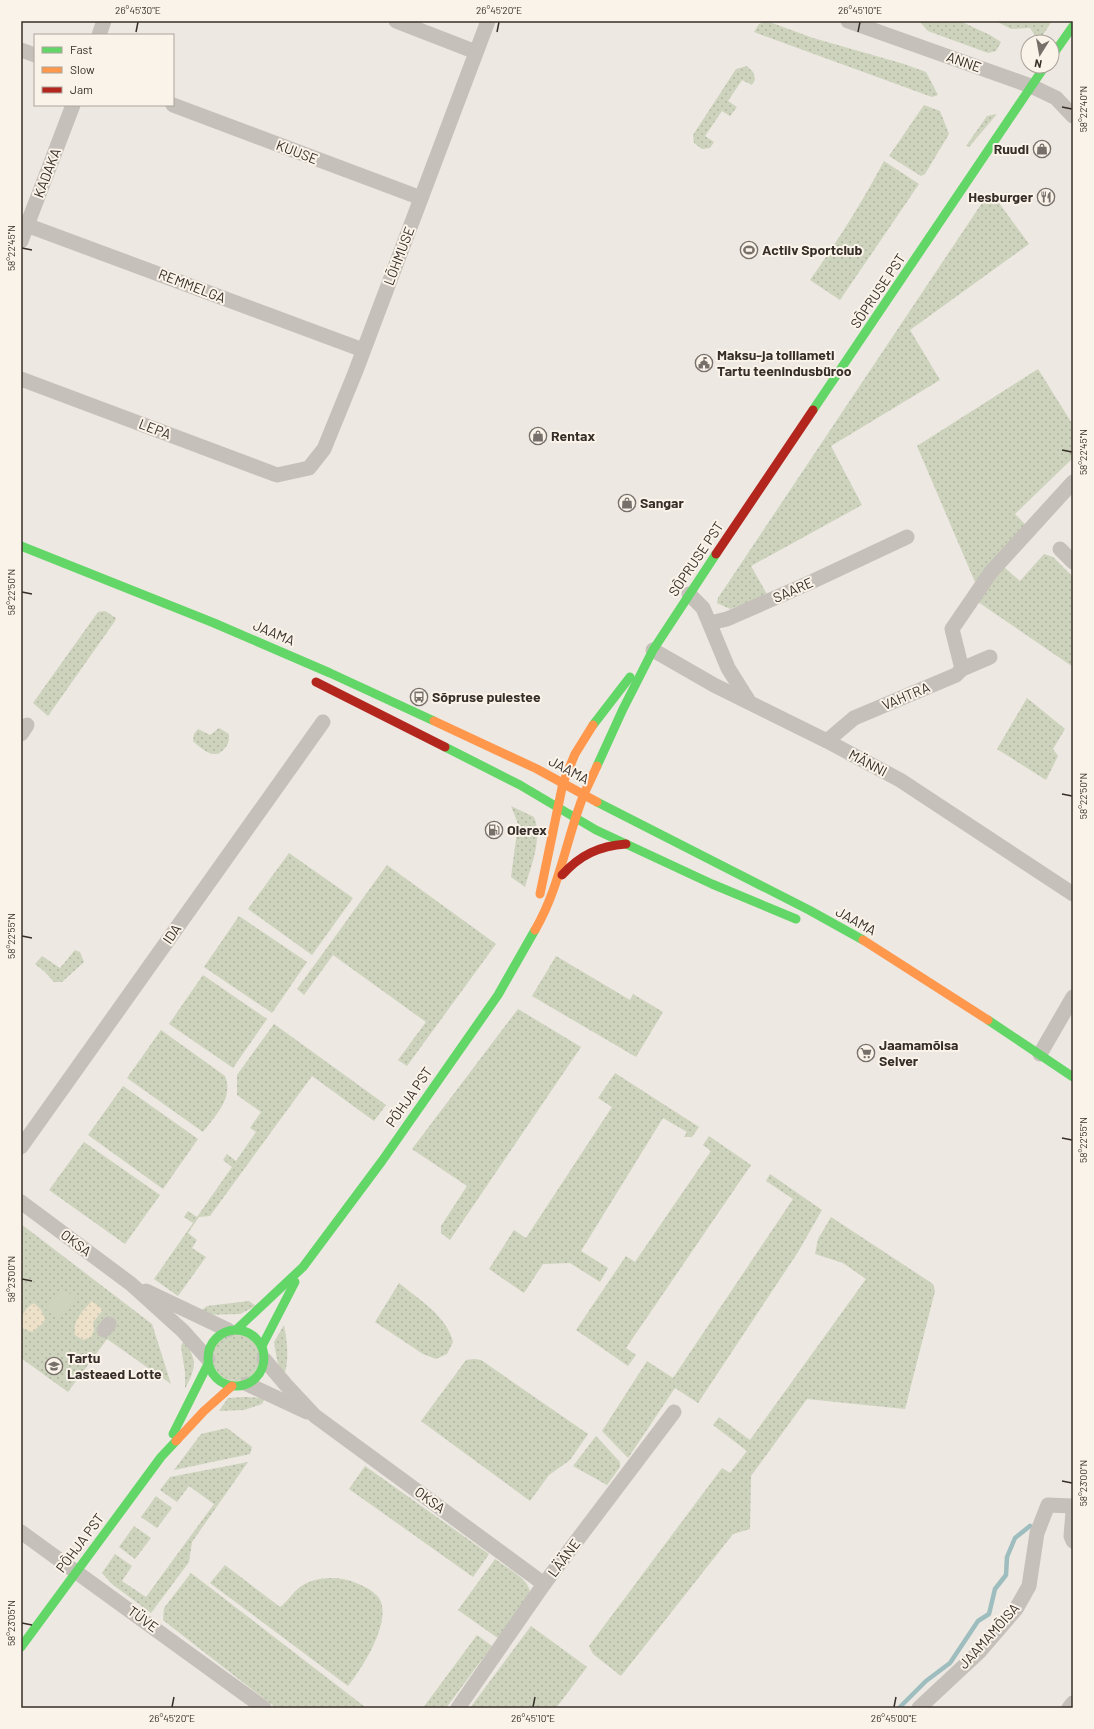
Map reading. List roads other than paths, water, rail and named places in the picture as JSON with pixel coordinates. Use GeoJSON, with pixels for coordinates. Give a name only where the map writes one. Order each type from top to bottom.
{"type":"FeatureCollection","features":[{"type":"Feature","properties":{"kind":"main road"},"geometry":{"type":"LineString","coordinates":[[1060,45],[1073,26]]}},
{"type":"Feature","properties":{"kind":"main road","name":"SÕPRUSE PST"},"geometry":{"type":"LineString","coordinates":[[577,818],[584,795],[623,709],[653,650],[689,594],[940,224],[1039,74]]}},
{"type":"Feature","properties":{"kind":"main road","name":"JAAMA"},"geometry":{"type":"LineString","coordinates":[[21,546],[214,623],[330,673],[537,769],[874,946],[1040,1054],[1073,1078]]}},
{"type":"Feature","properties":{"kind":"main road","name":"SÕPRUSE PST"},"geometry":{"type":"LineString","coordinates":[[558,807],[563,784],[574,753],[603,710],[653,650]]}},
{"type":"Feature","properties":{"kind":"main road"},"geometry":{"type":"LineString","coordinates":[[309,679],[520,785],[626,844],[712,884],[784,913],[803,923]]}},
{"type":"Feature","properties":{"kind":"main road","name":"PÕHJA PST"},"geometry":{"type":"LineString","coordinates":[[531,938],[558,807]]}},
{"type":"Feature","properties":{"kind":"main road","name":"PÕHJA PST"},"geometry":{"type":"LineString","coordinates":[[263,1352],[303,1267],[382,1161],[430,1090],[498,995],[545,913],[558,880],[577,818]]}},
{"type":"Feature","properties":{"kind":"main road"},"geometry":{"type":"LineString","coordinates":[[558,880],[573,863],[589,851],[612,844],[626,844]]}},
{"type":"Feature","properties":{"kind":"main road","name":"PÕHJA PST"},"geometry":{"type":"LineString","coordinates":[[232,1330],[303,1267]]}},
{"type":"Feature","properties":{"kind":"main road"},"geometry":{"type":"LineString","coordinates":[[232,1330],[252,1334],[258,1339],[263,1352],[261,1371],[253,1381],[240,1385],[217,1379],[213,1374],[208,1361],[211,1344],[221,1334],[232,1330]]}},
{"type":"Feature","properties":{"kind":"main road","name":"PÕHJA PST"},"geometry":{"type":"LineString","coordinates":[[161,1456],[208,1361]]}},
{"type":"Feature","properties":{"kind":"main road","name":"PÕHJA PST"},"geometry":{"type":"LineString","coordinates":[[21,1647],[161,1456],[204,1411],[240,1385]]}},
{"type":"Feature","properties":{"kind":"street"},"geometry":{"type":"LineString","coordinates":[[99,34],[104,21]]}},
{"type":"Feature","properties":{"kind":"street"},"geometry":{"type":"LineString","coordinates":[[396,21],[476,52]]}},
{"type":"Feature","properties":{"kind":"street","name":"LÕHMUSE"},"geometry":{"type":"LineString","coordinates":[[290,472],[310,468],[324,449],[488,21]]}},
{"type":"Feature","properties":{"kind":"street","name":"ANNE"},"geometry":{"type":"LineString","coordinates":[[848,21],[1031,86],[1056,98],[1073,116]]}},
{"type":"Feature","properties":{"kind":"street"},"geometry":{"type":"LineString","coordinates":[[21,50],[34,55]]}},
{"type":"Feature","properties":{"kind":"street","name":"KUUSE"},"geometry":{"type":"LineString","coordinates":[[174,105],[421,198]]}},
{"type":"Feature","properties":{"kind":"street","name":"KADAKA"},"geometry":{"type":"LineString","coordinates":[[21,241],[24,224],[73,106]]}},
{"type":"Feature","properties":{"kind":"street","name":"REMMELGA"},"geometry":{"type":"LineString","coordinates":[[24,224],[363,350]]}},
{"type":"Feature","properties":{"kind":"street","name":"LEPA"},"geometry":{"type":"LineString","coordinates":[[21,379],[277,475],[290,472]]}},
{"type":"Feature","properties":{"kind":"street"},"geometry":{"type":"LineString","coordinates":[[962,669],[952,629],[991,572],[1073,482]]}},
{"type":"Feature","properties":{"kind":"street","name":"SAARE"},"geometry":{"type":"LineString","coordinates":[[710,623],[726,619],[809,583],[907,537]]}},
{"type":"Feature","properties":{"kind":"street"},"geometry":{"type":"LineString","coordinates":[[1060,549],[1073,562]]}},
{"type":"Feature","properties":{"kind":"street"},"geometry":{"type":"LineString","coordinates":[[689,594],[703,608],[728,668],[748,701]]}},
{"type":"Feature","properties":{"kind":"street","name":"MÄNNI"},"geometry":{"type":"LineString","coordinates":[[653,650],[714,685],[827,741],[900,780],[1073,894]]}},
{"type":"Feature","properties":{"kind":"street","name":"VAHTRA"},"geometry":{"type":"LineString","coordinates":[[827,741],[854,718],[956,675],[962,669],[990,657]]}},
{"type":"Feature","properties":{"kind":"street"},"geometry":{"type":"LineString","coordinates":[[714,685],[722,679],[728,668]]}},
{"type":"Feature","properties":{"kind":"street","name":"IDA"},"geometry":{"type":"LineString","coordinates":[[21,1147],[323,722]]}},
{"type":"Feature","properties":{"kind":"street"},"geometry":{"type":"LineString","coordinates":[[1040,1054],[1073,997]]}},
{"type":"Feature","properties":{"kind":"street","name":"OKSA"},"geometry":{"type":"LineString","coordinates":[[21,1202],[131,1284],[182,1332],[208,1361]]}},
{"type":"Feature","properties":{"kind":"street","name":"OKSA"},"geometry":{"type":"LineString","coordinates":[[131,1284],[232,1330]]}},
{"type":"Feature","properties":{"kind":"street","name":"OKSA"},"geometry":{"type":"LineString","coordinates":[[263,1352],[286,1385],[316,1416],[544,1584]]}},
{"type":"Feature","properties":{"kind":"street","name":"OKSA"},"geometry":{"type":"LineString","coordinates":[[240,1385],[316,1416]]}},
{"type":"Feature","properties":{"kind":"street","name":"LÄÄNE"},"geometry":{"type":"LineString","coordinates":[[458,1708],[544,1584],[674,1412]]}},
{"type":"Feature","properties":{"kind":"street","name":"JAAMAMÕISA"},"geometry":{"type":"LineString","coordinates":[[919,1708],[979,1652],[1016,1609],[1029,1586],[1037,1533],[1048,1505],[1073,1506]]}},
{"type":"Feature","properties":{"kind":"street"},"geometry":{"type":"LineString","coordinates":[[1073,1512],[1071,1536],[1073,1541]]}},
{"type":"Feature","properties":{"kind":"street","name":"TÜVE"},"geometry":{"type":"LineString","coordinates":[[21,1532],[77,1571],[264,1708]]}},
{"type":"Feature","properties":{"kind":"street"},"geometry":{"type":"LineString","coordinates":[[1069,1708],[1073,1703]]}},
{"type":"Feature","properties":{"kind":"waterway"},"geometry":{"type":"LineString","coordinates":[[899,1708],[926,1681],[950,1663],[978,1621],[989,1614],[995,1589],[1006,1575],[1007,1557],[1015,1538],[1030,1526]]}},
{"type":"Feature","properties":{"kind":"place","name":"Ruudi"},"geometry":{"type":"Point","coordinates":[1042,149]}},
{"type":"Feature","properties":{"kind":"place","name":"Hesburger"},"geometry":{"type":"Point","coordinates":[1046,197]}},
{"type":"Feature","properties":{"kind":"place","name":"Actiiv Sportclub"},"geometry":{"type":"Point","coordinates":[749,250]}},
{"type":"Feature","properties":{"kind":"place","name":"Maksu-ja tolliameti Tartu teenindusbüroo"},"geometry":{"type":"Point","coordinates":[704,363]}},
{"type":"Feature","properties":{"kind":"place","name":"Rentax"},"geometry":{"type":"Point","coordinates":[538,436]}},
{"type":"Feature","properties":{"kind":"place","name":"Sangar"},"geometry":{"type":"Point","coordinates":[627,503]}},
{"type":"Feature","properties":{"kind":"place","name":"Sõpruse puiestee"},"geometry":{"type":"Point","coordinates":[419,697]}},
{"type":"Feature","properties":{"kind":"place","name":"Olerex"},"geometry":{"type":"Point","coordinates":[494,830]}},
{"type":"Feature","properties":{"kind":"place","name":"Jaamamõisa Selver"},"geometry":{"type":"Point","coordinates":[866,1053]}},
{"type":"Feature","properties":{"kind":"place","name":"Tartu Lasteaed Lotte"},"geometry":{"type":"Point","coordinates":[54,1366]}}]}
